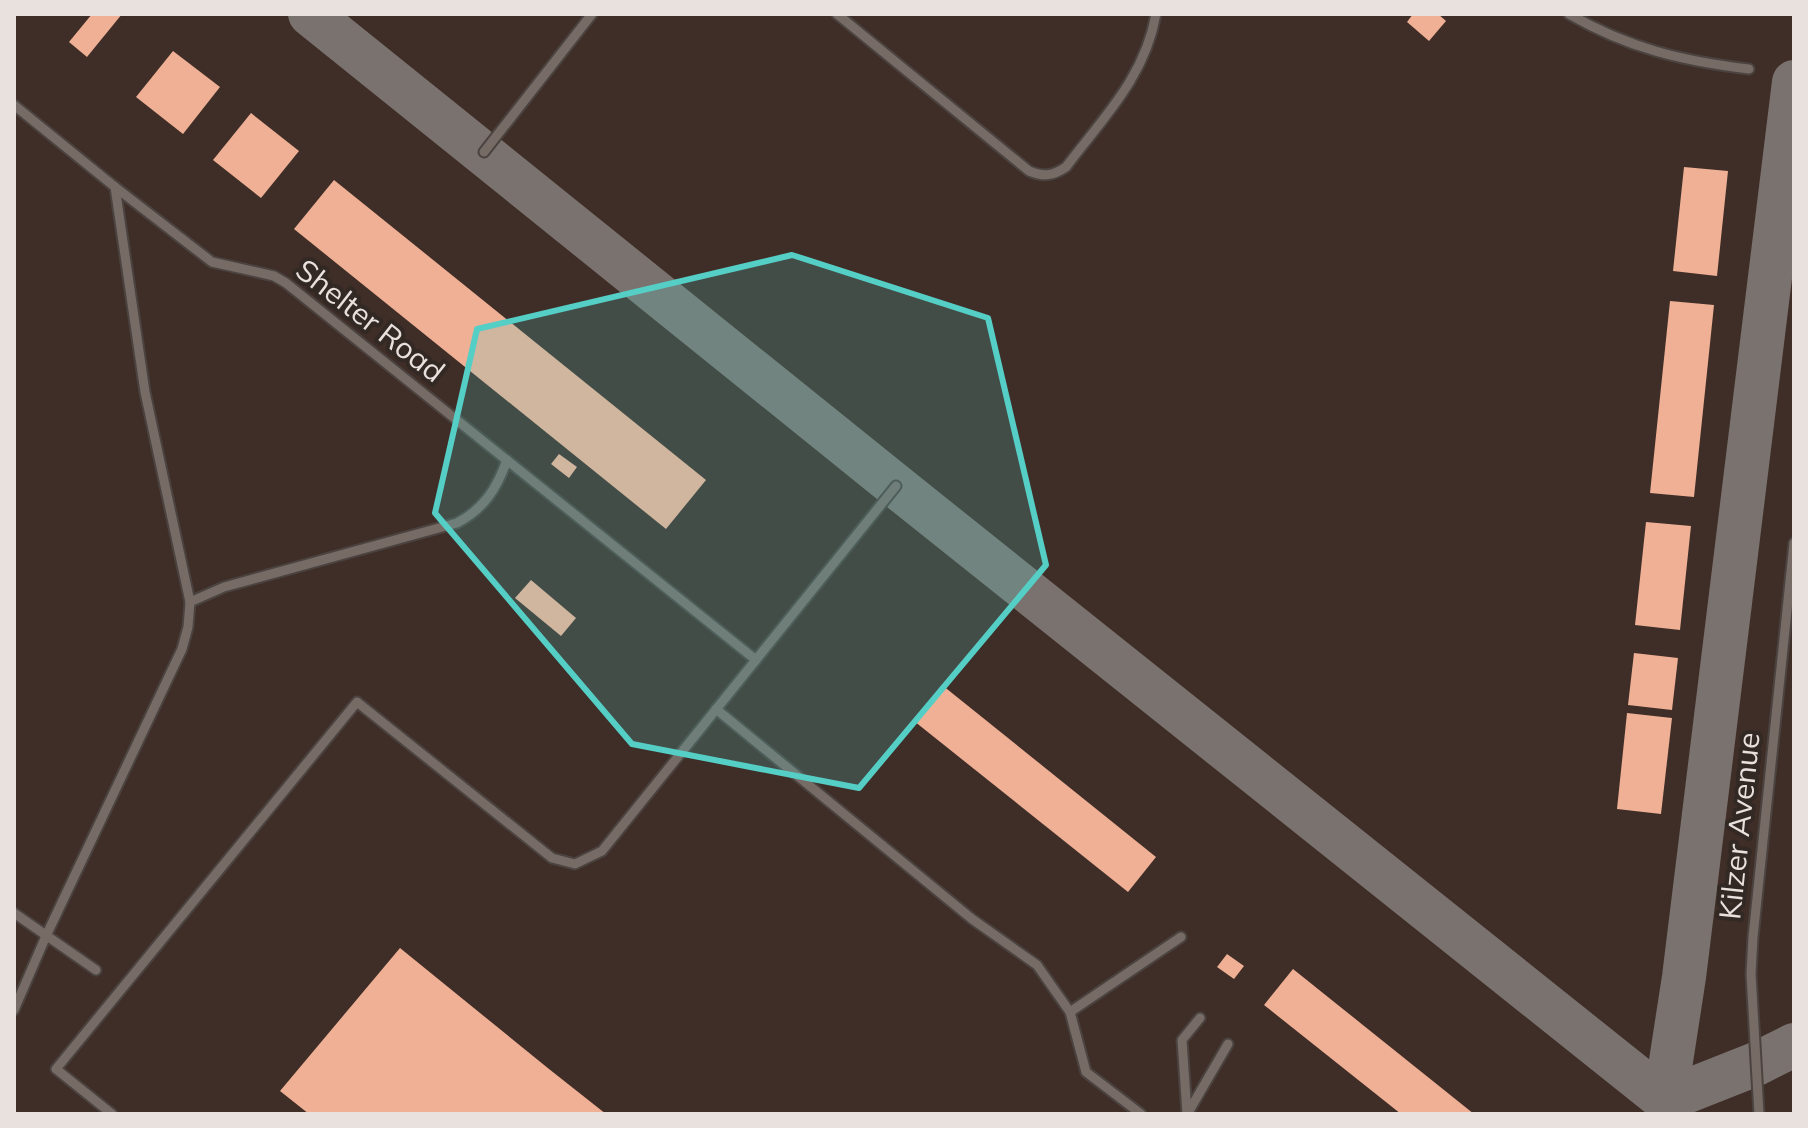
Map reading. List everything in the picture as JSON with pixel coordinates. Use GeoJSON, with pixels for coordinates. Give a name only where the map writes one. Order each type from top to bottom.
{"type":"FeatureCollection","features":[{"type":"Feature","properties":{"kind":"lane"},"geometry":{"type":"LineString","coordinates":[[484,152],[592,14]]}},
{"type":"Feature","properties":{"kind":"lane"},"geometry":{"type":"LineString","coordinates":[[837,14],[1029,171],[1039,175],[1051,175],[1066,167],[1132,80],[1147,50],[1156,14]]}},
{"type":"Feature","properties":{"kind":"lane"},"geometry":{"type":"LineString","coordinates":[[1569,14],[1632,45],[1666,56],[1749,69]]}},
{"type":"Feature","properties":{"kind":"lane","name":"Shelter Road"},"geometry":{"type":"LineString","coordinates":[[14,105],[212,262],[274,276],[286,283],[756,660]]}},
{"type":"Feature","properties":{"kind":"lane"},"geometry":{"type":"LineString","coordinates":[[14,1010],[182,649],[188,627],[190,602],[145,392],[115,187]]}},
{"type":"Feature","properties":{"kind":"lane"},"geometry":{"type":"LineString","coordinates":[[190,602],[224,587],[457,523],[470,517],[492,494],[507,460]]}},
{"type":"Feature","properties":{"kind":"lane"},"geometry":{"type":"LineString","coordinates":[[112,1114],[56,1069],[357,702],[552,858],[575,864],[602,851],[896,486]]}},
{"type":"Feature","properties":{"kind":"lane","name":"Kilzer Avenue"},"geometry":{"type":"LineString","coordinates":[[1759,1114],[1752,951],[1794,543]]}},
{"type":"Feature","properties":{"kind":"lane"},"geometry":{"type":"LineString","coordinates":[[716,709],[972,919],[1037,965],[1070,1012],[1086,1072],[1141,1114]]}},
{"type":"Feature","properties":{"kind":"lane"},"geometry":{"type":"LineString","coordinates":[[14,913],[96,970]]}},
{"type":"Feature","properties":{"kind":"lane"},"geometry":{"type":"LineString","coordinates":[[1070,1012],[1181,937]]}},
{"type":"Feature","properties":{"kind":"lane"},"geometry":{"type":"LineString","coordinates":[[1187,1114],[1182,1040],[1200,1018]]}},
{"type":"Feature","properties":{"kind":"lane"},"geometry":{"type":"LineString","coordinates":[[1187,1114],[1228,1044]]}},
{"type":"Feature","properties":{"kind":"highlighted area"},"geometry":{"type":"Polygon","coordinates":[[[792,255],[988,318],[1046,565],[859,788],[632,744],[435,513],[477,329],[792,255]]]}},
{"type":"Feature","properties":{"kind":"shaded area"},"geometry":{"type":"Polygon","coordinates":[[[14,14],[1794,14],[1794,1114],[14,1114],[14,14]]]}},
{"type":"Feature","properties":{"kind":"building"},"geometry":{"type":"Polygon","coordinates":[[[92,14],[122,14],[87,57],[69,42],[92,14]]]}},
{"type":"Feature","properties":{"kind":"building"},"geometry":{"type":"Polygon","coordinates":[[[1413,14],[1438,14],[1446,21],[1429,41],[1407,22],[1413,14]]]}},
{"type":"Feature","properties":{"kind":"building"},"geometry":{"type":"Polygon","coordinates":[[[173,51],[220,87],[183,134],[136,97],[173,51]]]}},
{"type":"Feature","properties":{"kind":"building"},"geometry":{"type":"Polygon","coordinates":[[[251,113],[299,151],[261,198],[213,160],[251,113]]]}},
{"type":"Feature","properties":{"kind":"building"},"geometry":{"type":"Polygon","coordinates":[[[1684,167],[1728,171],[1717,276],[1673,271],[1684,167]]]}},
{"type":"Feature","properties":{"kind":"building"},"geometry":{"type":"Polygon","coordinates":[[[334,180],[706,480],[666,529],[294,229],[334,180]]]}},
{"type":"Feature","properties":{"kind":"building"},"geometry":{"type":"Polygon","coordinates":[[[1670,301],[1714,305],[1694,497],[1650,493],[1670,301]]]}},
{"type":"Feature","properties":{"kind":"building"},"geometry":{"type":"Polygon","coordinates":[[[559,454],[577,467],[569,478],[551,464],[559,454]]]}},
{"type":"Feature","properties":{"kind":"building"},"geometry":{"type":"Polygon","coordinates":[[[1646,522],[1691,526],[1680,630],[1635,625],[1646,522]]]}},
{"type":"Feature","properties":{"kind":"building"},"geometry":{"type":"Polygon","coordinates":[[[531,580],[576,618],[561,636],[515,598],[531,580]]]}},
{"type":"Feature","properties":{"kind":"building"},"geometry":{"type":"Polygon","coordinates":[[[1634,653],[1678,658],[1672,710],[1628,705],[1634,653]]]}},
{"type":"Feature","properties":{"kind":"building"},"geometry":{"type":"Polygon","coordinates":[[[942,685],[1156,857],[1128,892],[914,721],[942,685]]]}},
{"type":"Feature","properties":{"kind":"building"},"geometry":{"type":"Polygon","coordinates":[[[1627,713],[1672,718],[1661,814],[1617,809],[1627,713]]]}},
{"type":"Feature","properties":{"kind":"building"},"geometry":{"type":"Polygon","coordinates":[[[400,948],[606,1114],[309,1114],[280,1091],[400,948]]]}},
{"type":"Feature","properties":{"kind":"building"},"geometry":{"type":"Polygon","coordinates":[[[1227,954],[1244,966],[1234,979],[1217,967],[1227,954]]]}},
{"type":"Feature","properties":{"kind":"building"},"geometry":{"type":"Polygon","coordinates":[[[1293,969],[1474,1114],[1401,1114],[1264,1005],[1293,969]]]}},
{"type":"Feature","properties":{"kind":"taxiway"},"geometry":{"type":"LineString","coordinates":[[310,14],[1665,1100]]}},
{"type":"Feature","properties":{"kind":"taxiway"},"geometry":{"type":"LineString","coordinates":[[1665,1100],[1684,977],[1794,82]]}},
{"type":"Feature","properties":{"kind":"taxiway"},"geometry":{"type":"LineString","coordinates":[[1665,1100],[1756,1064],[1794,1045]]}}]}
